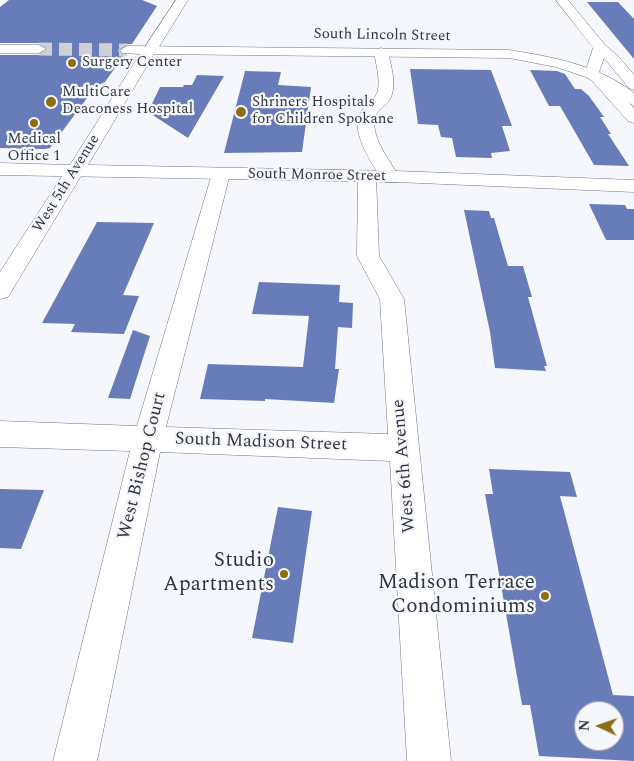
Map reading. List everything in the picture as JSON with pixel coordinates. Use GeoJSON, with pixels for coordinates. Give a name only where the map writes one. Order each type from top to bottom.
{"type":"FeatureCollection","features":[{"type":"Feature","properties":{"kind":"street","name":"West 5th Avenue"},"geometry":{"type":"LineString","coordinates":[[0,291],[182,0]]}},
{"type":"Feature","properties":{"kind":"street"},"geometry":{"type":"LineString","coordinates":[[562,0],[596,60],[634,118]]}},
{"type":"Feature","properties":{"kind":"street"},"geometry":{"type":"LineString","coordinates":[[0,49],[39,49]]}},
{"type":"Feature","properties":{"kind":"street","name":"South Lincoln Street"},"geometry":{"type":"LineString","coordinates":[[127,50],[509,54],[563,64],[596,60]]}},
{"type":"Feature","properties":{"kind":"street","name":"West 6th Avenue"},"geometry":{"type":"LineString","coordinates":[[381,52],[386,82],[384,96],[369,110],[366,124],[379,178],[368,256],[372,268],[388,288],[392,299],[429,761]]}},
{"type":"Feature","properties":{"kind":"street"},"geometry":{"type":"LineString","coordinates":[[613,59],[634,85]]}},
{"type":"Feature","properties":{"kind":"street"},"geometry":{"type":"LineString","coordinates":[[596,60],[634,60]]}},
{"type":"Feature","properties":{"kind":"street"},"geometry":{"type":"LineString","coordinates":[[596,60],[615,85],[634,101]]}},
{"type":"Feature","properties":{"kind":"street","name":"South Monroe Street"},"geometry":{"type":"LineString","coordinates":[[0,169],[379,178],[482,177],[634,186]]}},
{"type":"Feature","properties":{"kind":"street","name":"West Bishop Court"},"geometry":{"type":"LineString","coordinates":[[76,761],[148,439],[221,174]]}},
{"type":"Feature","properties":{"kind":"street","name":"South Madison Street"},"geometry":{"type":"LineString","coordinates":[[0,434],[403,448]]}},
{"type":"Feature","properties":{"kind":"building"},"geometry":{"type":"Polygon","coordinates":[[[9,0],[142,0],[157,6],[132,44],[126,44],[118,50],[120,54],[124,55],[105,82],[96,86],[50,148],[0,148],[0,55],[39,55],[48,50],[39,43],[0,43],[0,7],[9,0]]]}},
{"type":"Feature","properties":{"kind":"building"},"geometry":{"type":"Polygon","coordinates":[[[587,2],[618,2],[634,19],[634,59],[587,2]]]}},
{"type":"Feature","properties":{"kind":"building"},"geometry":{"type":"Polygon","coordinates":[[[410,69],[491,70],[512,126],[502,126],[510,151],[491,153],[492,158],[456,157],[452,138],[441,137],[438,125],[418,124],[410,69]]]}},
{"type":"Feature","properties":{"kind":"building"},"geometry":{"type":"Polygon","coordinates":[[[530,70],[557,71],[565,74],[575,89],[581,89],[589,96],[604,117],[600,117],[611,134],[608,134],[629,166],[594,165],[560,106],[549,106],[530,70]]]}},
{"type":"Feature","properties":{"kind":"building"},"geometry":{"type":"Polygon","coordinates":[[[245,71],[281,72],[278,85],[311,87],[302,152],[224,153],[245,71]]]}},
{"type":"Feature","properties":{"kind":"building"},"geometry":{"type":"Polygon","coordinates":[[[197,75],[224,76],[188,138],[148,112],[160,87],[192,85],[197,75]]]}},
{"type":"Feature","properties":{"kind":"building"},"geometry":{"type":"Polygon","coordinates":[[[589,204],[625,205],[627,209],[634,209],[634,240],[606,240],[589,204]]]}},
{"type":"Feature","properties":{"kind":"building"},"geometry":{"type":"Polygon","coordinates":[[[464,210],[489,211],[491,218],[494,218],[508,266],[523,266],[532,297],[528,297],[547,366],[544,366],[546,371],[495,368],[490,332],[464,210]]]}},
{"type":"Feature","properties":{"kind":"building"},"geometry":{"type":"Polygon","coordinates":[[[97,222],[154,223],[123,295],[139,296],[124,334],[71,332],[75,324],[42,323],[97,222]]]}},
{"type":"Feature","properties":{"kind":"building"},"geometry":{"type":"Polygon","coordinates":[[[259,282],[340,285],[339,302],[353,303],[352,328],[338,327],[335,369],[339,369],[334,403],[265,399],[265,401],[200,399],[208,364],[303,367],[309,316],[252,314],[259,282]]]}},
{"type":"Feature","properties":{"kind":"building"},"geometry":{"type":"Polygon","coordinates":[[[133,330],[150,336],[130,399],[108,398],[133,330]]]}},
{"type":"Feature","properties":{"kind":"building","name":"Madison Terrace Condominiums"},"geometry":{"type":"Polygon","coordinates":[[[489,469],[570,472],[577,497],[560,496],[613,695],[634,696],[634,761],[539,756],[530,705],[522,705],[485,494],[493,494],[489,469]]]}},
{"type":"Feature","properties":{"kind":"building"},"geometry":{"type":"Polygon","coordinates":[[[0,489],[44,490],[21,549],[0,548],[0,489]]]}},
{"type":"Feature","properties":{"kind":"building","name":"Studio Apartments"},"geometry":{"type":"Polygon","coordinates":[[[278,507],[312,511],[293,643],[252,638],[278,507]]]}},
{"type":"Feature","properties":{"kind":"tunnel"},"geometry":{"type":"LineString","coordinates":[[39,49],[127,50]]}},
{"type":"Feature","properties":{"kind":"place","name":"Surgery Center"},"geometry":{"type":"Point","coordinates":[72,63]}},
{"type":"Feature","properties":{"kind":"place","name":"MultiCare Deaconess Hospital"},"geometry":{"type":"Point","coordinates":[51,102]}},
{"type":"Feature","properties":{"kind":"place","name":"Shriners Hospitals for Children Spokane"},"geometry":{"type":"Point","coordinates":[241,112]}},
{"type":"Feature","properties":{"kind":"place","name":"Medical Office 1"},"geometry":{"type":"Point","coordinates":[34,123]}},
{"type":"Feature","properties":{"kind":"place","name":"Studio Apartments"},"geometry":{"type":"Point","coordinates":[284,574]}},
{"type":"Feature","properties":{"kind":"place","name":"Madison Terrace Condominiums"},"geometry":{"type":"Point","coordinates":[545,596]}}]}
